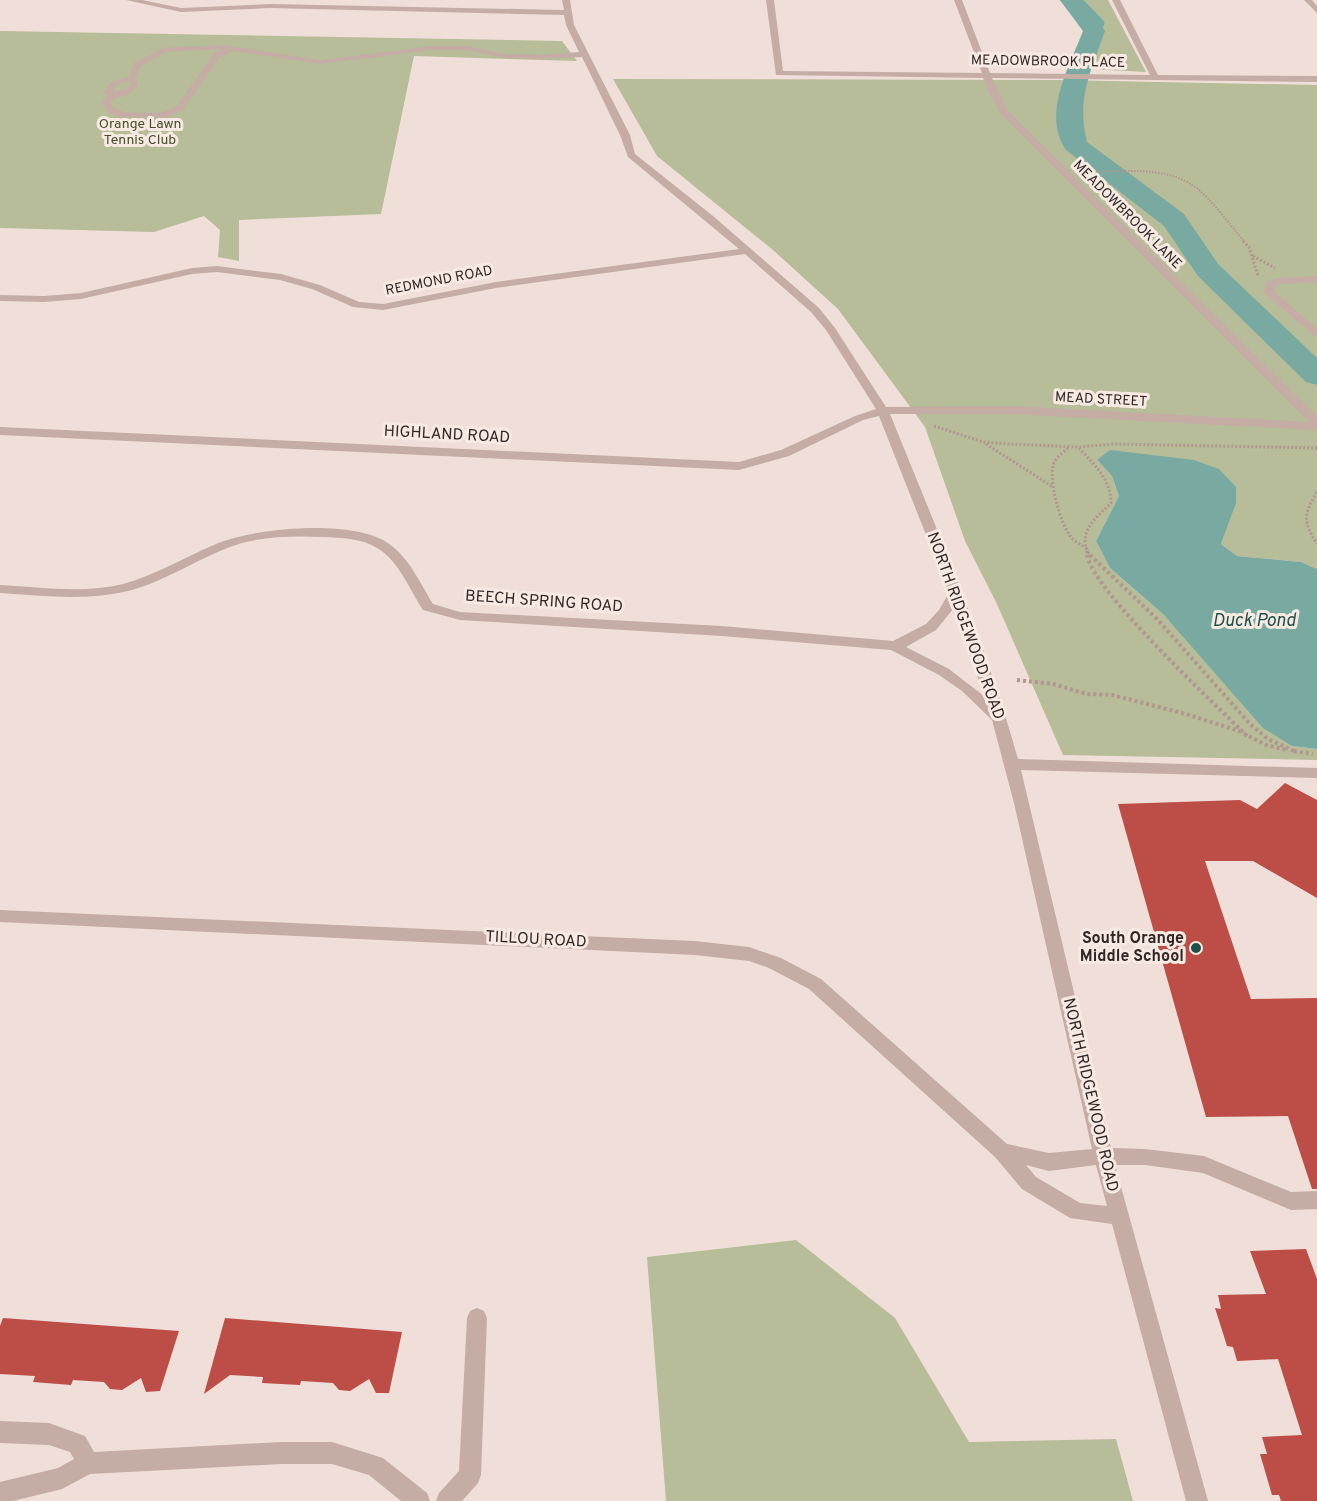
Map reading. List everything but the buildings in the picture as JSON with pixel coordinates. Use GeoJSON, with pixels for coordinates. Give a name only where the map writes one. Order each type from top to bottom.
{"type":"FeatureCollection","features":[{"type":"Feature","properties":{"kind":"street"},"geometry":{"type":"LineString","coordinates":[[130,0],[181,10],[270,6],[509,10],[568,14]]}},
{"type":"Feature","properties":{"kind":"street","name":"NORTH RIDGEWOOD ROAD"},"geometry":{"type":"LineString","coordinates":[[566,0],[570,25],[624,135],[631,155],[710,218],[815,310],[830,328],[883,411],[956,594],[999,718],[1103,1156],[1197,1501]]}},
{"type":"Feature","properties":{"kind":"street","name":"MEADOWBROOK PLACE"},"geometry":{"type":"LineString","coordinates":[[770,0],[779,73],[1317,79]]}},
{"type":"Feature","properties":{"kind":"street","name":"MEADOWBROOK LANE"},"geometry":{"type":"LineString","coordinates":[[958,0],[994,97],[1004,112],[1317,425]]}},
{"type":"Feature","properties":{"kind":"street"},"geometry":{"type":"LineString","coordinates":[[1116,0],[1155,77]]}},
{"type":"Feature","properties":{"kind":"street"},"geometry":{"type":"LineString","coordinates":[[1308,0],[1317,11]]}},
{"type":"Feature","properties":{"kind":"street"},"geometry":{"type":"LineString","coordinates":[[233,48],[217,55],[180,108],[162,116],[122,115],[110,109],[106,102],[113,95],[107,92],[110,86],[119,80],[132,79],[137,65],[163,50],[233,48],[321,62],[432,48],[466,48],[505,56],[584,54]]}},
{"type":"Feature","properties":{"kind":"street","name":"REDMOND ROAD"},"geometry":{"type":"LineString","coordinates":[[0,298],[44,299],[81,296],[183,273],[217,269],[281,277],[316,287],[357,305],[383,308],[496,285],[746,251]]}},
{"type":"Feature","properties":{"kind":"street"},"geometry":{"type":"LineString","coordinates":[[1317,279],[1278,281],[1271,284],[1268,292],[1317,335]]}},
{"type":"Feature","properties":{"kind":"street","name":"MEAD STREET"},"geometry":{"type":"LineString","coordinates":[[883,411],[947,408],[1317,425]]}},
{"type":"Feature","properties":{"kind":"street","name":"HIGHLAND ROAD"},"geometry":{"type":"LineString","coordinates":[[0,430],[739,466],[785,453],[859,418],[883,411]]}},
{"type":"Feature","properties":{"kind":"street","name":"BEECH SPRING ROAD"},"geometry":{"type":"LineString","coordinates":[[0,589],[80,594],[124,587],[161,576],[236,540],[301,533],[357,534],[382,544],[404,570],[428,607],[460,616],[722,631],[894,646],[944,672],[967,688],[999,718]]}},
{"type":"Feature","properties":{"kind":"street"},"geometry":{"type":"LineString","coordinates":[[894,646],[926,632],[941,619],[956,594]]}},
{"type":"Feature","properties":{"kind":"street"},"geometry":{"type":"LineString","coordinates":[[1011,764],[1317,773]]}},
{"type":"Feature","properties":{"kind":"street","name":"TILLOU ROAD"},"geometry":{"type":"LineString","coordinates":[[0,916],[695,948],[749,954],[775,963],[815,984],[1002,1151],[1029,1183],[1077,1212],[1119,1216]]}},
{"type":"Feature","properties":{"kind":"street","name":"TILLOU ROAD"},"geometry":{"type":"LineString","coordinates":[[1002,1151],[1049,1162],[1103,1156],[1145,1157],[1204,1165],[1291,1201],[1317,1200]]}},
{"type":"Feature","properties":{"kind":"street"},"geometry":{"type":"LineString","coordinates":[[447,1501],[470,1475],[477,1318]]}},
{"type":"Feature","properties":{"kind":"street"},"geometry":{"type":"LineString","coordinates":[[0,1432],[49,1434],[77,1444],[88,1463]]}},
{"type":"Feature","properties":{"kind":"street"},"geometry":{"type":"LineString","coordinates":[[0,1493],[62,1478],[88,1463],[281,1453],[332,1453],[375,1466],[419,1501]]}},
{"type":"Feature","properties":{"kind":"path"},"geometry":{"type":"LineString","coordinates":[[1086,172],[1157,173],[1177,177],[1196,187],[1249,247],[1259,280]]}},
{"type":"Feature","properties":{"kind":"path"},"geometry":{"type":"LineString","coordinates":[[1252,256],[1281,271]]}},
{"type":"Feature","properties":{"kind":"path"},"geometry":{"type":"LineString","coordinates":[[932,426],[982,442],[1017,462],[1053,487]]}},
{"type":"Feature","properties":{"kind":"path"},"geometry":{"type":"LineString","coordinates":[[982,442],[1069,447],[1114,444],[1317,448]]}},
{"type":"Feature","properties":{"kind":"path"},"geometry":{"type":"LineString","coordinates":[[1069,447],[1054,462],[1051,474],[1066,530],[1072,539],[1086,548],[1100,565],[1145,606],[1250,724],[1268,739],[1294,752]]}},
{"type":"Feature","properties":{"kind":"path"},"geometry":{"type":"LineString","coordinates":[[1079,447],[1104,475],[1112,494],[1111,503],[1090,521],[1084,531],[1089,565],[1106,589],[1162,651],[1247,736]]}},
{"type":"Feature","properties":{"kind":"path"},"geometry":{"type":"LineString","coordinates":[[1317,492],[1306,508],[1305,524],[1317,544]]}},
{"type":"Feature","properties":{"kind":"path"},"geometry":{"type":"LineString","coordinates":[[1017,680],[1053,684],[1087,694],[1122,698],[1205,719],[1266,745],[1317,755]]}},
{"type":"Feature","properties":{"kind":"green space"},"geometry":{"type":"Polygon","coordinates":[[[1084,0],[1108,0],[1146,72],[1091,69],[1105,22],[1084,0]]]}},
{"type":"Feature","properties":{"kind":"green space","name":"Orange Lawn Tennis Club"},"geometry":{"type":"Polygon","coordinates":[[[0,31],[562,41],[577,61],[414,56],[381,214],[239,220],[239,261],[218,257],[220,230],[204,216],[154,232],[0,228],[0,31]]]}},
{"type":"Feature","properties":{"kind":"green space"},"geometry":{"type":"Polygon","coordinates":[[[613,79],[1059,80],[1317,85],[1317,569],[1301,562],[1237,556],[1221,544],[1236,504],[1097,460],[1112,476],[1119,496],[1096,541],[1110,568],[1164,615],[1292,746],[1317,749],[1317,760],[1063,755],[997,604],[965,541],[925,427],[838,309],[773,250],[657,156],[613,79]]]}},
{"type":"Feature","properties":{"kind":"green space"},"geometry":{"type":"Polygon","coordinates":[[[796,1240],[895,1318],[969,1442],[1116,1439],[1133,1501],[666,1501],[647,1257],[796,1240]]]}},
{"type":"Feature","properties":{"kind":"water"},"geometry":{"type":"Polygon","coordinates":[[[1060,0],[1084,0],[1105,22],[1091,69],[1068,69],[1086,33],[1060,0]]]}},
{"type":"Feature","properties":{"kind":"water","name":"Duck Pond"},"geometry":{"type":"Polygon","coordinates":[[[1110,450],[1194,460],[1219,469],[1236,487],[1236,504],[1221,544],[1237,556],[1301,562],[1317,569],[1317,749],[1292,746],[1263,728],[1164,615],[1110,568],[1096,541],[1119,496],[1112,476],[1097,460],[1110,450]]]}},
{"type":"Feature","properties":{"kind":"waterway"},"geometry":{"type":"LineString","coordinates":[[1071,0],[1094,31],[1070,99],[1071,128],[1075,145],[1174,220],[1208,270],[1317,375]]}},
{"type":"Feature","properties":{"kind":"place","name":"South Orange Middle School"},"geometry":{"type":"Point","coordinates":[1196,948]}}]}
